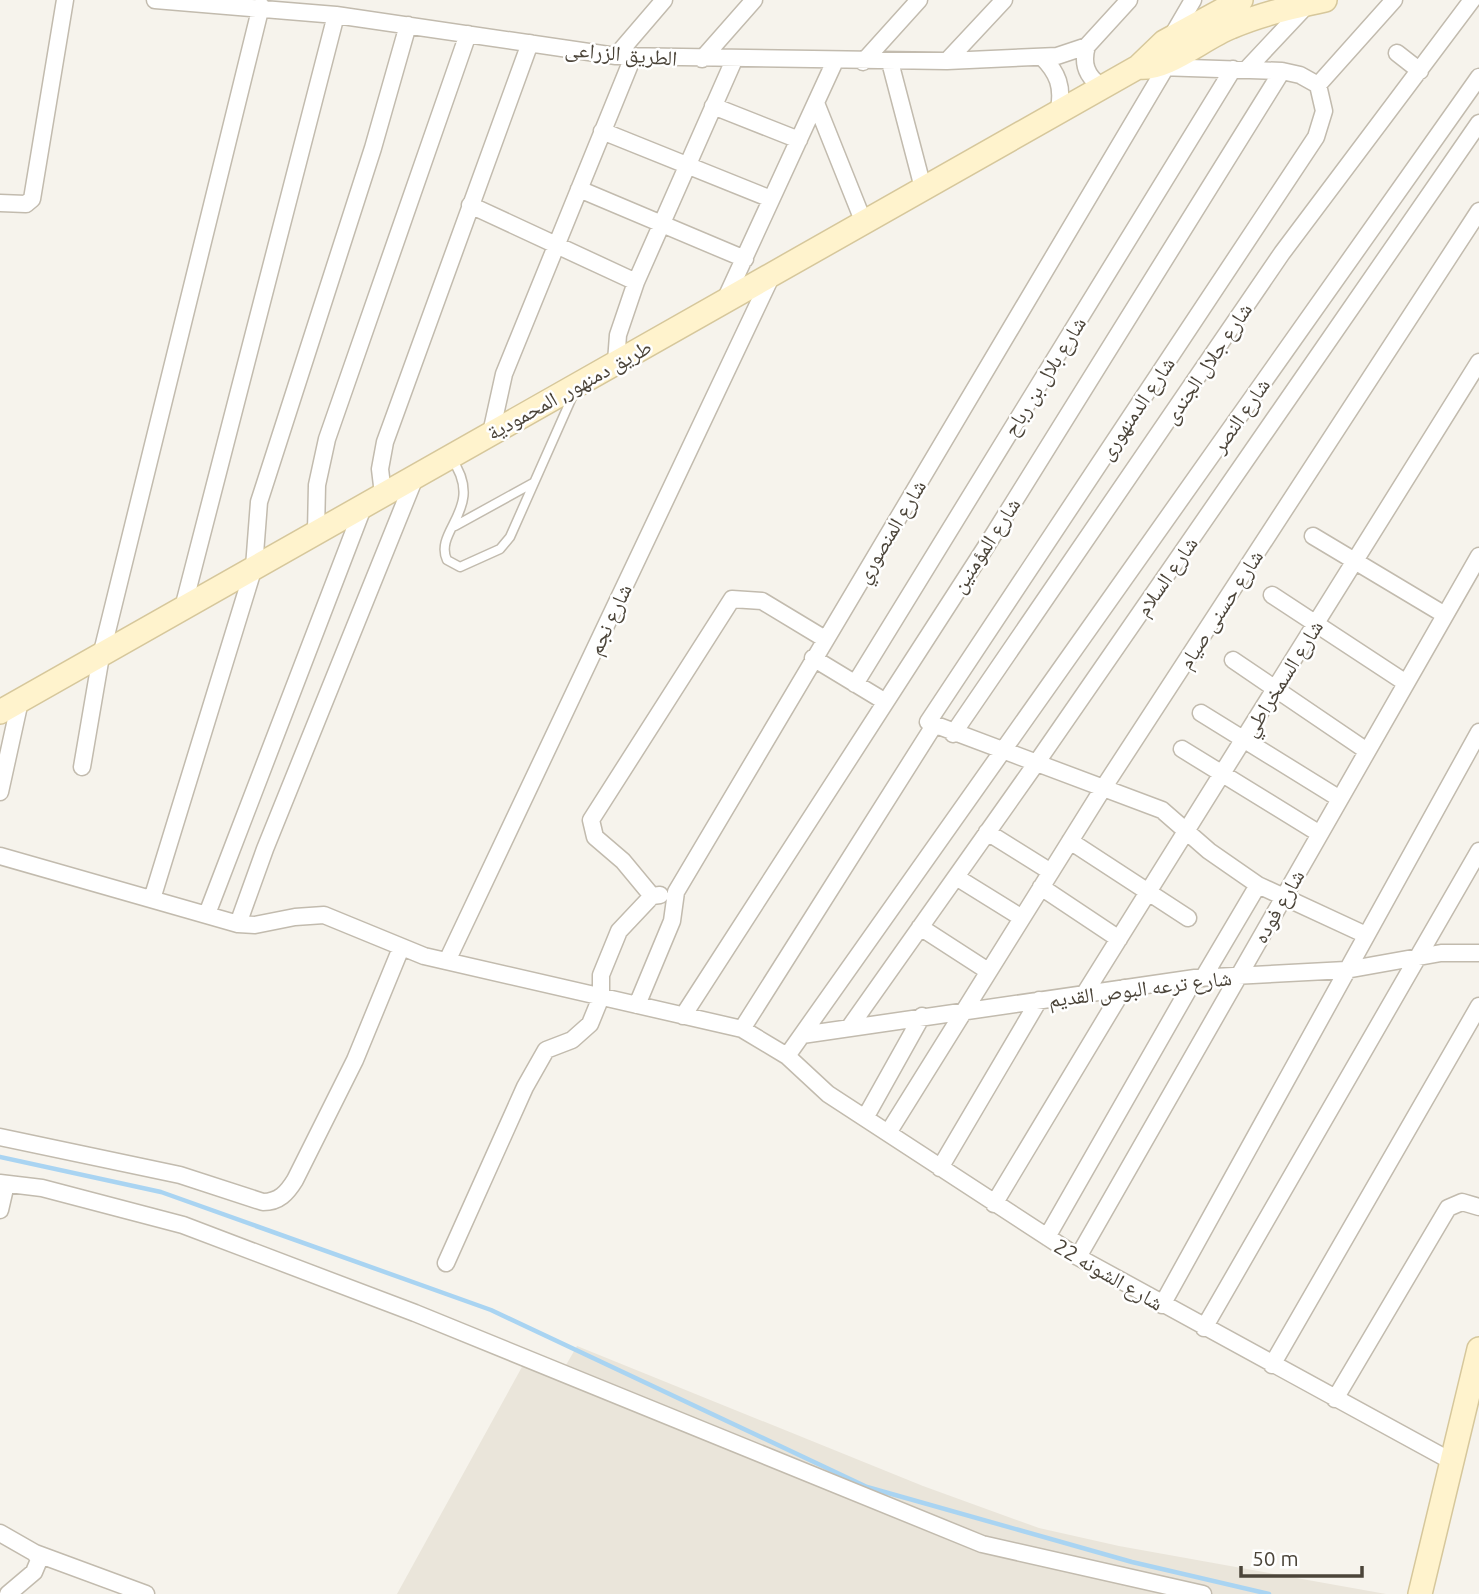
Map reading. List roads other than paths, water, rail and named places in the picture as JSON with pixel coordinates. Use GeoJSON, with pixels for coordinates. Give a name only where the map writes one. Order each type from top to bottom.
{"type":"FeatureCollection","features":[{"type":"Feature","properties":{"kind":"main road"},"geometry":{"type":"LineString","coordinates":[[1154,67],[1172,36],[1241,0]]}},
{"type":"Feature","properties":{"kind":"main road"},"geometry":{"type":"LineString","coordinates":[[1154,67],[1230,27],[1316,2]]}},
{"type":"Feature","properties":{"kind":"main road","name":"طريق دمنهور, المحمودية"},"geometry":{"type":"LineString","coordinates":[[0,712],[373,499],[771,277],[1059,109],[1101,86],[1154,67]]}},
{"type":"Feature","properties":{"kind":"main road"},"geometry":{"type":"LineString","coordinates":[[1420,1594],[1479,1349]]}},
{"type":"Feature","properties":{"kind":"street"},"geometry":{"type":"LineString","coordinates":[[0,203],[26,204],[32,199],[65,0]]}},
{"type":"Feature","properties":{"kind":"street","name":"الطريق الزراعى"},"geometry":{"type":"LineString","coordinates":[[155,0],[214,1],[261,6],[283,4],[337,15],[624,57],[947,61],[1042,57],[1087,46]]}},
{"type":"Feature","properties":{"kind":"street"},"geometry":{"type":"LineString","coordinates":[[491,433],[504,374],[603,131],[624,57],[664,0]]}},
{"type":"Feature","properties":{"kind":"street"},"geometry":{"type":"LineString","coordinates":[[702,59],[754,0]]}},
{"type":"Feature","properties":{"kind":"street"},"geometry":{"type":"LineString","coordinates":[[863,62],[919,0]]}},
{"type":"Feature","properties":{"kind":"street"},"geometry":{"type":"LineString","coordinates":[[947,61],[1004,0]]}},
{"type":"Feature","properties":{"kind":"street"},"geometry":{"type":"LineString","coordinates":[[1101,86],[1088,74],[1084,55],[1087,46],[1129,0]]}},
{"type":"Feature","properties":{"kind":"street"},"geometry":{"type":"LineString","coordinates":[[1172,36],[1194,0]]}},
{"type":"Feature","properties":{"kind":"street"},"geometry":{"type":"LineString","coordinates":[[1154,67],[1282,71],[1300,75],[1318,85],[1394,0]]}},
{"type":"Feature","properties":{"kind":"street","name":"شارع جلال الجندى"},"geometry":{"type":"LineString","coordinates":[[953,734],[1282,253],[1472,0]]}},
{"type":"Feature","properties":{"kind":"street","name":"شارع بلال بن رباح"},"geometry":{"type":"LineString","coordinates":[[855,684],[1240,69],[1316,2]]}},
{"type":"Feature","properties":{"kind":"street"},"geometry":{"type":"LineString","coordinates":[[82,767],[101,656],[261,6]]}},
{"type":"Feature","properties":{"kind":"street"},"geometry":{"type":"LineString","coordinates":[[183,608],[337,15]]}},
{"type":"Feature","properties":{"kind":"street"},"geometry":{"type":"LineString","coordinates":[[152,899],[254,567],[259,502],[373,148],[408,25]]}},
{"type":"Feature","properties":{"kind":"street"},"geometry":{"type":"LineString","coordinates":[[317,532],[317,485],[327,439],[468,34]]}},
{"type":"Feature","properties":{"kind":"street"},"geometry":{"type":"LineString","coordinates":[[207,914],[373,499],[384,442],[530,43]]}},
{"type":"Feature","properties":{"kind":"street"},"geometry":{"type":"LineString","coordinates":[[1397,53],[1420,71]]}},
{"type":"Feature","properties":{"kind":"street"},"geometry":{"type":"LineString","coordinates":[[1042,57],[1060,81],[1059,109]]}},
{"type":"Feature","properties":{"kind":"street"},"geometry":{"type":"LineString","coordinates":[[616,362],[618,335],[636,282],[734,60]]}},
{"type":"Feature","properties":{"kind":"street"},"geometry":{"type":"LineString","coordinates":[[724,302],[835,61]]}},
{"type":"Feature","properties":{"kind":"street"},"geometry":{"type":"LineString","coordinates":[[890,62],[923,188]]}},
{"type":"Feature","properties":{"kind":"street","name":"شارع المنصوري"},"geometry":{"type":"LineString","coordinates":[[636,1005],[672,921],[676,892],[1154,67]]}},
{"type":"Feature","properties":{"kind":"street","name":"شارع المؤمنين"},"geometry":{"type":"LineString","coordinates":[[683,1016],[994,533],[1282,71]]}},
{"type":"Feature","properties":{"kind":"street","name":"شارع النصر"},"geometry":{"type":"LineString","coordinates":[[787,1056],[1479,77]]}},
{"type":"Feature","properties":{"kind":"street","name":"شارع الدمنهورى"},"geometry":{"type":"LineString","coordinates":[[742,1029],[931,726],[928,721],[1316,137],[1324,111],[1318,85]]}},
{"type":"Feature","properties":{"kind":"street"},"geometry":{"type":"LineString","coordinates":[[816,103],[864,223]]}},
{"type":"Feature","properties":{"kind":"street"},"geometry":{"type":"LineString","coordinates":[[713,106],[799,140]]}},
{"type":"Feature","properties":{"kind":"street","name":"شارع السلام"},"geometry":{"type":"LineString","coordinates":[[849,1028],[1035,765],[1479,122]]}},
{"type":"Feature","properties":{"kind":"street"},"geometry":{"type":"LineString","coordinates":[[603,131],[771,199]]}},
{"type":"Feature","properties":{"kind":"street"},"geometry":{"type":"LineString","coordinates":[[579,189],[745,259]]}},
{"type":"Feature","properties":{"kind":"street"},"geometry":{"type":"LineString","coordinates":[[470,205],[636,282]]}},
{"type":"Feature","properties":{"kind":"street","name":"شارع حسنى صيام"},"geometry":{"type":"LineString","coordinates":[[888,1133],[1102,790],[1479,211]]}},
{"type":"Feature","properties":{"kind":"street","name":"شارع نجم"},"geometry":{"type":"LineString","coordinates":[[447,961],[771,277]]}},
{"type":"Feature","properties":{"kind":"street","name":"شارع السمخراطي"},"geometry":{"type":"LineString","coordinates":[[1085,993],[1479,362]]}},
{"type":"Feature","properties":{"kind":"street"},"geometry":{"type":"LineString","coordinates":[[0,856],[238,924],[265,849],[416,475]]}},
{"type":"Feature","properties":{"kind":"street"},"geometry":{"type":"LineString","coordinates":[[1313,536],[1445,615]]}},
{"type":"Feature","properties":{"kind":"street","name":"شارع فوده"},"geometry":{"type":"LineString","coordinates":[[1078,1257],[1479,556]]}},
{"type":"Feature","properties":{"kind":"street"},"geometry":{"type":"LineString","coordinates":[[1272,595],[1406,683]]}},
{"type":"Feature","properties":{"kind":"street"},"geometry":{"type":"LineString","coordinates":[[652,897],[623,861],[595,837],[591,820],[732,599],[761,601],[825,639]]}},
{"type":"Feature","properties":{"kind":"street"},"geometry":{"type":"LineString","coordinates":[[813,658],[884,701]]}},
{"type":"Feature","properties":{"kind":"street"},"geometry":{"type":"LineString","coordinates":[[1233,660],[1367,751]]}},
{"type":"Feature","properties":{"kind":"street"},"geometry":{"type":"LineString","coordinates":[[0,792],[20,701]]}},
{"type":"Feature","properties":{"kind":"street"},"geometry":{"type":"LineString","coordinates":[[1201,713],[1340,799]]}},
{"type":"Feature","properties":{"kind":"street"},"geometry":{"type":"LineString","coordinates":[[931,726],[1102,790],[1155,806],[1216,857],[1258,884],[1366,935]]}},
{"type":"Feature","properties":{"kind":"street"},"geometry":{"type":"LineString","coordinates":[[1162,1305],[1479,732]]}},
{"type":"Feature","properties":{"kind":"street"},"geometry":{"type":"LineString","coordinates":[[1182,749],[1320,834]]}},
{"type":"Feature","properties":{"kind":"street"},"geometry":{"type":"LineString","coordinates":[[987,832],[1051,872]]}},
{"type":"Feature","properties":{"kind":"street"},"geometry":{"type":"LineString","coordinates":[[1070,841],[1188,918]]}},
{"type":"Feature","properties":{"kind":"street"},"geometry":{"type":"LineString","coordinates":[[1204,1328],[1421,956],[1479,851]]}},
{"type":"Feature","properties":{"kind":"street"},"geometry":{"type":"LineString","coordinates":[[956,877],[1022,918]]}},
{"type":"Feature","properties":{"kind":"street","name":"شارع فوده"},"geometry":{"type":"LineString","coordinates":[[1047,1237],[1199,978],[1258,884]]}},
{"type":"Feature","properties":{"kind":"street"},"geometry":{"type":"LineString","coordinates":[[1041,887],[1119,939]]}},
{"type":"Feature","properties":{"kind":"street"},"geometry":{"type":"LineString","coordinates":[[446,1263],[524,1087],[546,1051],[572,1040],[590,1024],[601,997],[601,975],[619,931],[652,897],[676,892]]}},
{"type":"Feature","properties":{"kind":"street","name":"شارع الشونه 22"},"geometry":{"type":"LineString","coordinates":[[238,924],[255,925],[295,916],[324,915],[352,924],[401,948],[447,961],[742,1029],[787,1056],[823,1090],[1078,1257],[1451,1461]]}},
{"type":"Feature","properties":{"kind":"street"},"geometry":{"type":"LineString","coordinates":[[920,927],[988,971]]}},
{"type":"Feature","properties":{"kind":"street"},"geometry":{"type":"LineString","coordinates":[[0,1137],[180,1175],[263,1202],[273,1202],[287,1193],[296,1180],[355,1060],[401,948]]}},
{"type":"Feature","properties":{"kind":"street","name":"شارع ترعه البوص القديم"},"geometry":{"type":"LineString","coordinates":[[802,1035],[1199,978],[1346,970],[1421,956],[1479,953]]}},
{"type":"Feature","properties":{"kind":"street"},"geometry":{"type":"LineString","coordinates":[[995,1204],[1124,988]]}},
{"type":"Feature","properties":{"kind":"street"},"geometry":{"type":"LineString","coordinates":[[940,1168],[1040,1000]]}},
{"type":"Feature","properties":{"kind":"street"},"geometry":{"type":"LineString","coordinates":[[1272,1365],[1479,1006]]}},
{"type":"Feature","properties":{"kind":"street"},"geometry":{"type":"LineString","coordinates":[[865,1118],[922,1016]]}},
{"type":"Feature","properties":{"kind":"street"},"geometry":{"type":"LineString","coordinates":[[0,1210],[3,1183],[42,1188],[183,1225],[415,1313],[982,1544],[1203,1594]]}},
{"type":"Feature","properties":{"kind":"street"},"geometry":{"type":"LineString","coordinates":[[1335,1399],[1448,1208],[1462,1202],[1479,1206]]}},
{"type":"Feature","properties":{"kind":"street"},"geometry":{"type":"LineString","coordinates":[[0,1533],[35,1553],[146,1594]]}},
{"type":"Feature","properties":{"kind":"street"},"geometry":{"type":"LineString","coordinates":[[8,1594],[39,1565],[35,1553]]}},
{"type":"Feature","properties":{"kind":"lane"},"geometry":{"type":"LineString","coordinates":[[450,456],[462,475],[465,490],[455,526],[443,550],[447,560],[460,567],[500,549],[510,537],[578,384]]}},
{"type":"Feature","properties":{"kind":"lane"},"geometry":{"type":"LineString","coordinates":[[455,526],[533,483]]}},
{"type":"Feature","properties":{"kind":"waterway"},"geometry":{"type":"LineString","coordinates":[[0,1157],[161,1192],[491,1310],[867,1487],[1132,1562],[1269,1594]]}}]}
